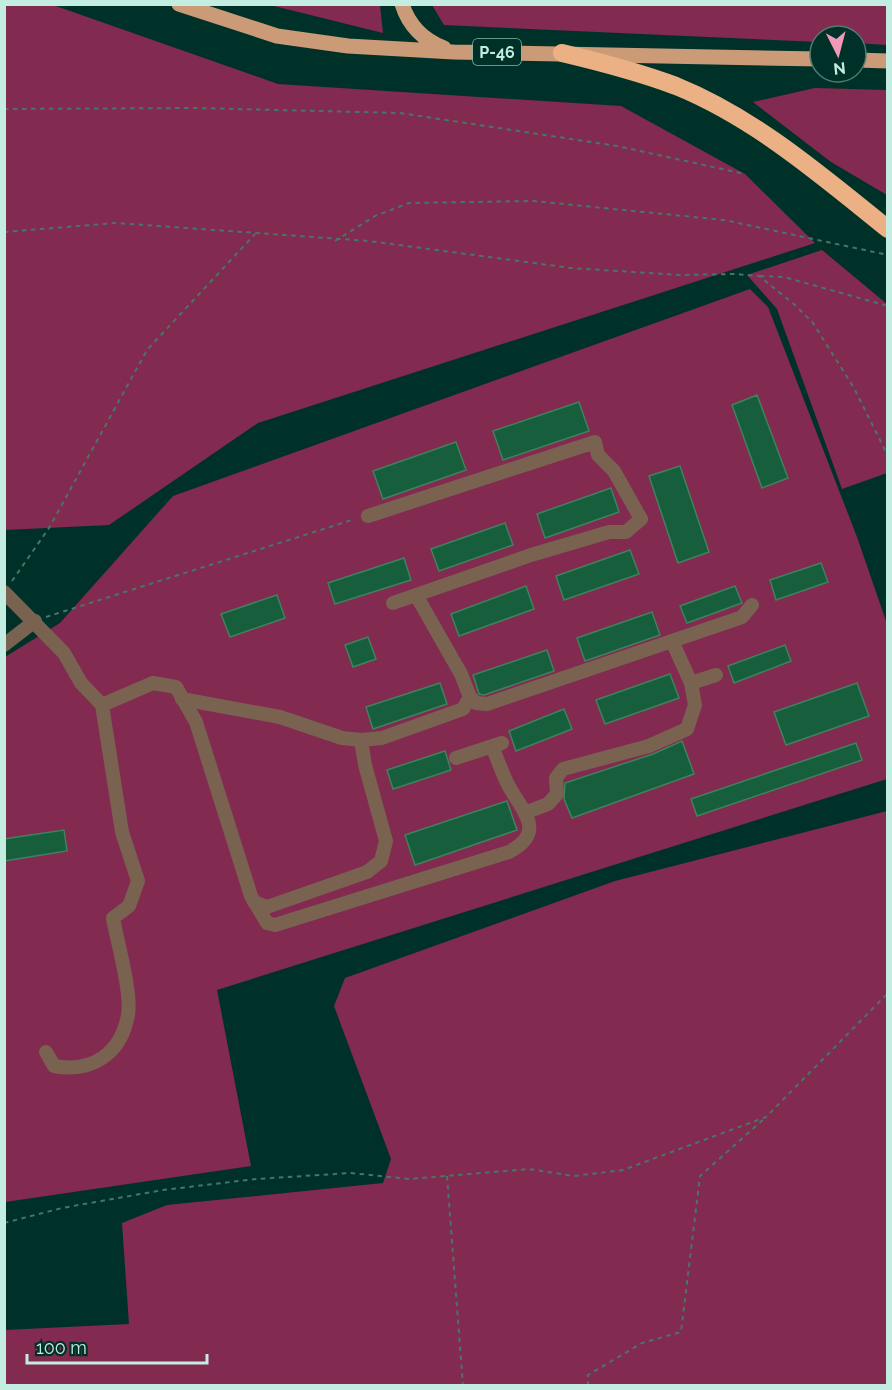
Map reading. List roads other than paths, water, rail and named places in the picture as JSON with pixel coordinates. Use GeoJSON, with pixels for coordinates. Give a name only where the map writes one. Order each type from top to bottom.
{"type":"FeatureCollection","features":[{"type":"Feature","properties":{"kind":"highway"},"geometry":{"type":"LineString","coordinates":[[562,53],[653,78],[716,105],[805,162],[888,229]]}},
{"type":"Feature","properties":{"kind":"main road","name":"Р-46"},"geometry":{"type":"LineString","coordinates":[[179,4],[297,40],[348,46],[454,52],[808,59]]}},
{"type":"Feature","properties":{"kind":"main road"},"geometry":{"type":"LineString","coordinates":[[402,4],[412,26],[419,34],[436,45],[454,52]]}},
{"type":"Feature","properties":{"kind":"main road"},"geometry":{"type":"LineString","coordinates":[[868,60],[888,61]]}},
{"type":"Feature","properties":{"kind":"lane"},"geometry":{"type":"LineString","coordinates":[[363,517],[595,442],[598,456],[614,471],[641,519],[626,532],[609,532],[393,603]]}},
{"type":"Feature","properties":{"kind":"lane"},"geometry":{"type":"LineString","coordinates":[[8,587],[64,653],[81,683],[102,705],[122,832],[138,881],[129,906],[113,918],[128,1014],[117,1044],[99,1063],[70,1069],[54,1066],[46,1052]]}},
{"type":"Feature","properties":{"kind":"lane"},"geometry":{"type":"LineString","coordinates":[[416,595],[461,674],[470,697],[476,703],[486,704],[742,617],[752,605]]}},
{"type":"Feature","properties":{"kind":"lane"},"geometry":{"type":"LineString","coordinates":[[4,645],[35,621]]}},
{"type":"Feature","properties":{"kind":"lane"},"geometry":{"type":"LineString","coordinates":[[527,812],[548,804],[557,794],[556,778],[563,769],[649,746],[687,729],[695,705],[691,683],[672,641]]}},
{"type":"Feature","properties":{"kind":"lane"},"geometry":{"type":"LineString","coordinates":[[691,683],[716,675]]}},
{"type":"Feature","properties":{"kind":"lane"},"geometry":{"type":"LineString","coordinates":[[102,705],[153,683],[176,687],[196,722],[254,902],[267,923],[274,925],[510,852],[522,845],[530,828],[527,812],[511,789],[497,745],[456,758]]}},
{"type":"Feature","properties":{"kind":"lane"},"geometry":{"type":"LineString","coordinates":[[182,699],[280,717],[342,738],[361,740],[382,738],[463,709],[470,697]]}},
{"type":"Feature","properties":{"kind":"lane"},"geometry":{"type":"LineString","coordinates":[[254,902],[267,907],[367,872],[381,861],[386,841],[365,765],[361,740]]}}]}
